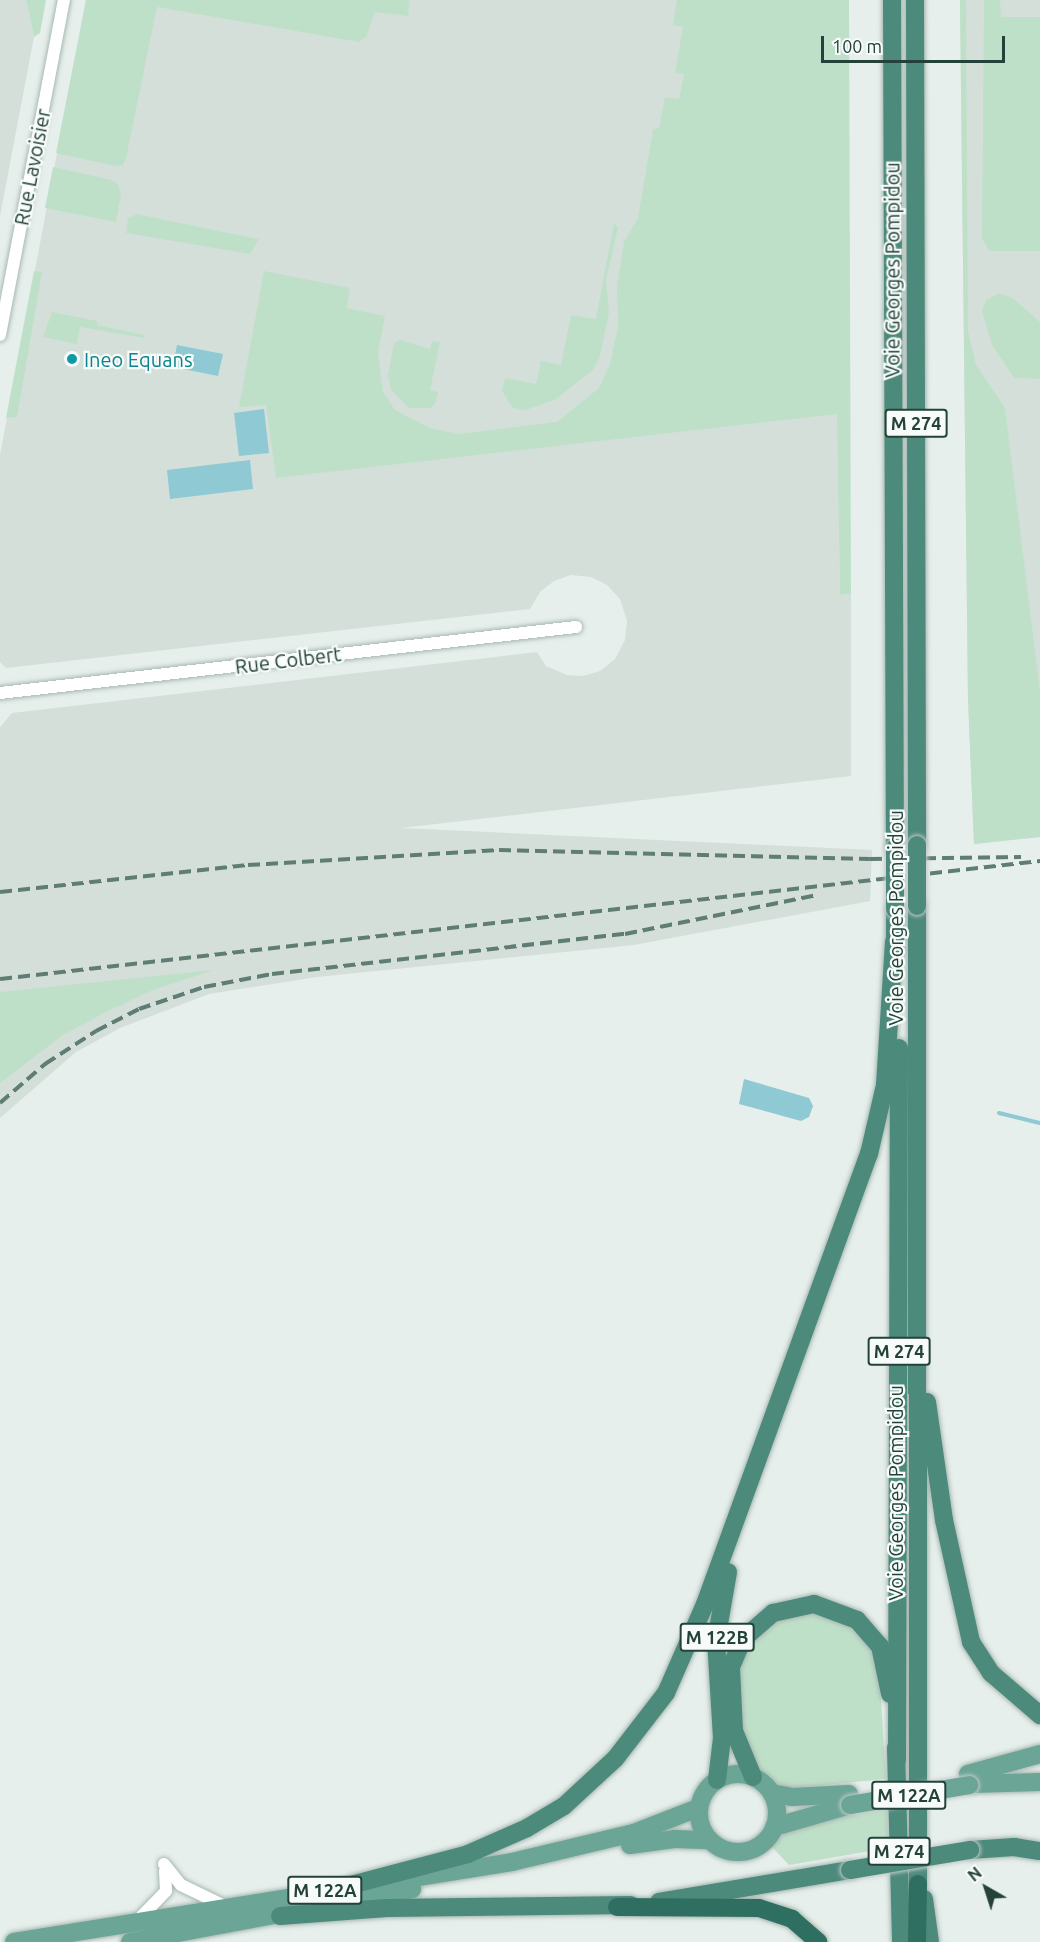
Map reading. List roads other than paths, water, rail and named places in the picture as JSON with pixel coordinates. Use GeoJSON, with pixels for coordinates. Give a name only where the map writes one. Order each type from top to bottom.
{"type":"FeatureCollection","features":[{"type":"Feature","properties":{"kind":"highway","name":"Voie Georges Pompidou"},"geometry":{"type":"LineString","coordinates":[[892,0],[894,941],[898,1040],[897,1760]]}},
{"type":"Feature","properties":{"kind":"highway","name":"Voie Georges Pompidou"},"geometry":{"type":"LineString","coordinates":[[915,0],[919,1835]]}},
{"type":"Feature","properties":{"kind":"highway"},"geometry":{"type":"LineString","coordinates":[[351,1885],[468,1854],[502,1840],[564,1806],[615,1759],[651,1716],[681,1665],[745,1497],[869,1154],[885,1085],[894,941]]}},
{"type":"Feature","properties":{"kind":"highway"},"geometry":{"type":"LineString","coordinates":[[918,1334],[944,1520],[965,1623],[975,1652],[991,1673],[1040,1715]]}},
{"type":"Feature","properties":{"kind":"highway","name":"M 122B"},"geometry":{"type":"LineString","coordinates":[[717,1780],[722,1761],[716,1641],[719,1610],[745,1497]]}},
{"type":"Feature","properties":{"kind":"highway"},"geometry":{"type":"LineString","coordinates":[[753,1777],[734,1731],[731,1667],[736,1651],[752,1628],[773,1613],[796,1606],[834,1608],[870,1631],[880,1646],[889,1679],[897,1760]]}},
{"type":"Feature","properties":{"kind":"highway","name":"M 274"},"geometry":{"type":"LineString","coordinates":[[897,1760],[901,1942]]}},
{"type":"Feature","properties":{"kind":"highway"},"geometry":{"type":"LineString","coordinates":[[919,1835],[930,1942]]}},
{"type":"Feature","properties":{"kind":"highway","name":"M 274"},"geometry":{"type":"LineString","coordinates":[[917,1942],[919,1835]]}},
{"type":"Feature","properties":{"kind":"highway","name":"M 122A"},"geometry":{"type":"LineString","coordinates":[[280,1916],[432,1906],[617,1907],[970,1850],[1014,1847],[1040,1851]]}},
{"type":"Feature","properties":{"kind":"highway"},"geometry":{"type":"LineString","coordinates":[[617,1907],[759,1908],[792,1920],[818,1942]]}},
{"type":"Feature","properties":{"kind":"main road","name":"M 122A"},"geometry":{"type":"LineString","coordinates":[[849,1799],[969,1779],[1040,1754]]}},
{"type":"Feature","properties":{"kind":"main road"},"geometry":{"type":"LineString","coordinates":[[772,1793],[777,1816],[774,1827],[761,1845],[751,1850],[728,1851],[709,1840],[702,1831],[698,1808],[701,1797],[717,1780],[735,1774],[753,1777],[772,1793],[792,1797],[849,1799]]}},
{"type":"Feature","properties":{"kind":"main road","name":"M 122A"},"geometry":{"type":"LineString","coordinates":[[969,1779],[1040,1782]]}},
{"type":"Feature","properties":{"kind":"main road"},"geometry":{"type":"LineString","coordinates":[[774,1827],[849,1799]]}},
{"type":"Feature","properties":{"kind":"main road","name":"M 122A"},"geometry":{"type":"LineString","coordinates":[[14,1942],[351,1885],[512,1862],[634,1833],[698,1808]]}},
{"type":"Feature","properties":{"kind":"main road","name":"M 122A"},"geometry":{"type":"LineString","coordinates":[[130,1942],[280,1916],[654,1840],[709,1840]]}},
{"type":"Feature","properties":{"kind":"street","name":"Rue Lavoisier"},"geometry":{"type":"LineString","coordinates":[[0,335],[64,0]]}},
{"type":"Feature","properties":{"kind":"street","name":"Rue Colbert"},"geometry":{"type":"LineString","coordinates":[[0,693],[576,627]]}},
{"type":"Feature","properties":{"kind":"street"},"geometry":{"type":"LineString","coordinates":[[136,1922],[166,1891],[164,1864],[181,1885],[226,1907]]}},
{"type":"Feature","properties":{"kind":"water"},"geometry":{"type":"Polygon","coordinates":[[[177,345],[223,354],[218,376],[173,367],[177,345]]]}},
{"type":"Feature","properties":{"kind":"water"},"geometry":{"type":"Polygon","coordinates":[[[264,409],[269,453],[239,456],[234,413],[264,409]]]}},
{"type":"Feature","properties":{"kind":"water"},"geometry":{"type":"Polygon","coordinates":[[[250,460],[253,489],[170,499],[167,470],[250,460]]]}},
{"type":"Feature","properties":{"kind":"water"},"geometry":{"type":"Polygon","coordinates":[[[744,1079],[809,1098],[813,1106],[809,1117],[801,1121],[739,1104],[744,1079]]]}},
{"type":"Feature","properties":{"kind":"waterway"},"geometry":{"type":"LineString","coordinates":[[999,1113],[1040,1123]]}},
{"type":"Feature","properties":{"kind":"railway"},"geometry":{"type":"LineString","coordinates":[[0,892],[248,865],[499,850],[870,859],[1021,857]]}},
{"type":"Feature","properties":{"kind":"railway"},"geometry":{"type":"LineString","coordinates":[[0,979],[1040,861]]}},
{"type":"Feature","properties":{"kind":"railway"},"geometry":{"type":"LineString","coordinates":[[0,1103],[45,1064],[96,1031],[139,1009],[204,987],[272,974],[625,934],[817,895]]}},
{"type":"Feature","properties":{"kind":"place","name":"Ineo Equans"},"geometry":{"type":"Point","coordinates":[72,359]}}]}
